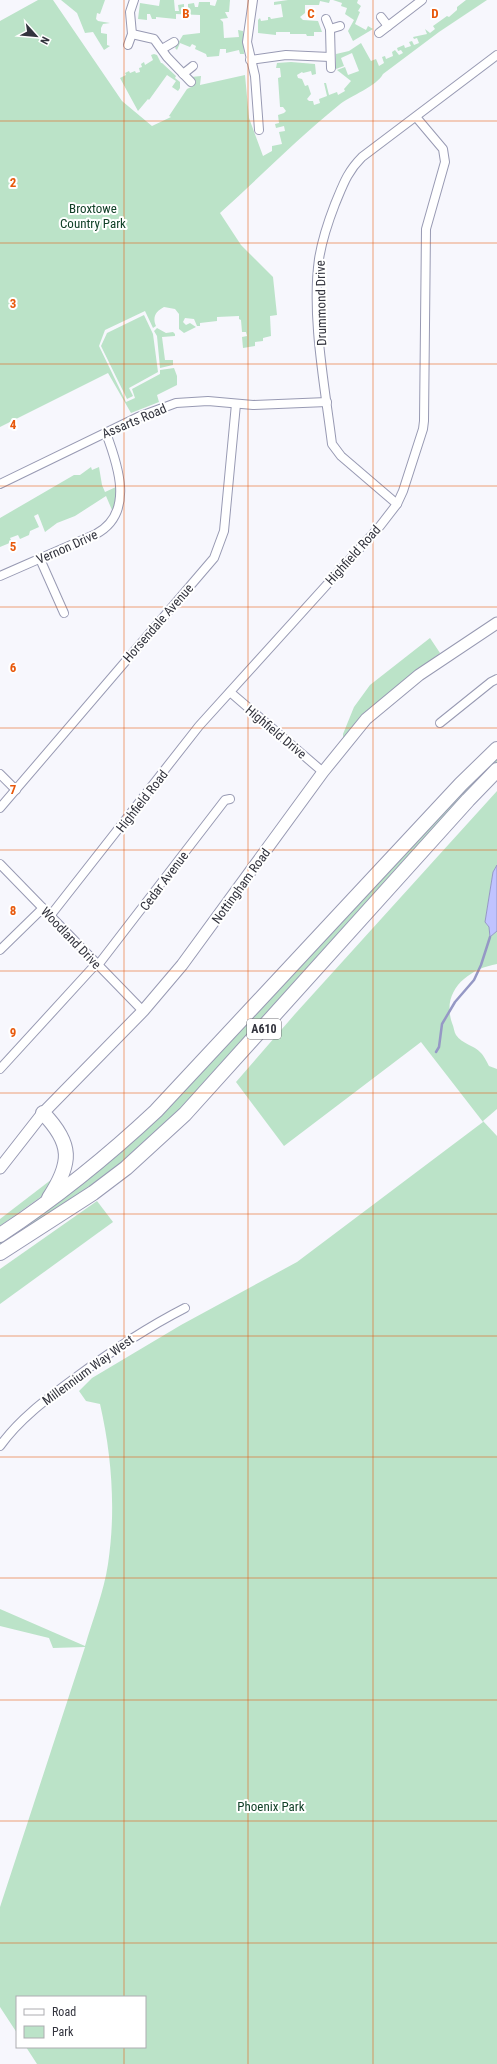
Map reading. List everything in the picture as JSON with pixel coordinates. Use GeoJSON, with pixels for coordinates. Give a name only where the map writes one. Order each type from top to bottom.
{"type":"FeatureCollection","features":[{"type":"Feature","properties":{"kind":"highway","name":"A610"},"geometry":{"type":"LineString","coordinates":[[0,1235],[43,1207],[91,1169],[156,1110],[461,784],[497,749]]}},
{"type":"Feature","properties":{"kind":"highway","name":"A610"},"geometry":{"type":"LineString","coordinates":[[0,1253],[93,1193],[132,1163],[185,1114],[468,800],[497,770]]}},
{"type":"Feature","properties":{"kind":"highway"},"geometry":{"type":"LineString","coordinates":[[43,1113],[63,1137],[67,1157],[61,1178],[43,1207]]}},
{"type":"Feature","properties":{"kind":"highway"},"geometry":{"type":"LineString","coordinates":[[67,1157],[76,1165],[91,1169]]}},
{"type":"Feature","properties":{"kind":"street"},"geometry":{"type":"LineString","coordinates":[[128,45],[132,34],[130,12],[134,0]]}},
{"type":"Feature","properties":{"kind":"street"},"geometry":{"type":"LineString","coordinates":[[253,0],[247,42],[250,60],[255,76],[259,130]]}},
{"type":"Feature","properties":{"kind":"street"},"geometry":{"type":"LineString","coordinates":[[379,33],[422,0]]}},
{"type":"Feature","properties":{"kind":"street"},"geometry":{"type":"LineString","coordinates":[[381,17],[388,26]]}},
{"type":"Feature","properties":{"kind":"street"},"geometry":{"type":"LineString","coordinates":[[326,19],[330,28],[331,68]]}},
{"type":"Feature","properties":{"kind":"street"},"geometry":{"type":"LineString","coordinates":[[330,28],[340,26]]}},
{"type":"Feature","properties":{"kind":"street"},"geometry":{"type":"LineString","coordinates":[[132,34],[154,39],[167,57],[191,82]]}},
{"type":"Feature","properties":{"kind":"street"},"geometry":{"type":"LineString","coordinates":[[162,49],[174,42]]}},
{"type":"Feature","properties":{"kind":"street"},"geometry":{"type":"LineString","coordinates":[[250,60],[286,55],[330,57]]}},
{"type":"Feature","properties":{"kind":"street","name":"Drummond Drive"},"geometry":{"type":"LineString","coordinates":[[397,504],[334,448],[327,402],[318,309],[319,260],[324,233],[345,178],[351,168],[497,55]]}},
{"type":"Feature","properties":{"kind":"street"},"geometry":{"type":"LineString","coordinates":[[183,74],[193,66]]}},
{"type":"Feature","properties":{"kind":"street","name":"Highfield Road"},"geometry":{"type":"LineString","coordinates":[[50,916],[199,726],[397,504],[423,429],[426,228],[445,162],[443,150],[416,117]]}},
{"type":"Feature","properties":{"kind":"street","name":"Assarts Road"},"geometry":{"type":"LineString","coordinates":[[0,484],[138,417],[176,403],[208,401],[236,404],[327,402]]}},
{"type":"Feature","properties":{"kind":"street","name":"Horsendale Avenue"},"geometry":{"type":"LineString","coordinates":[[0,808],[214,558],[224,531],[236,404]]}},
{"type":"Feature","properties":{"kind":"street","name":"Vernon Drive"},"geometry":{"type":"LineString","coordinates":[[0,576],[102,531],[116,516],[119,500],[120,476],[118,464],[106,433]]}},
{"type":"Feature","properties":{"kind":"street"},"geometry":{"type":"LineString","coordinates":[[40,559],[64,613]]}},
{"type":"Feature","properties":{"kind":"street","name":"Nottingham Road"},"geometry":{"type":"LineString","coordinates":[[0,1168],[43,1113],[143,1011],[208,932],[323,772],[366,719],[419,675],[497,623]]}},
{"type":"Feature","properties":{"kind":"street"},"geometry":{"type":"LineString","coordinates":[[440,723],[491,682],[497,679]]}},
{"type":"Feature","properties":{"kind":"street","name":"Highfield Drive"},"geometry":{"type":"LineString","coordinates":[[230,692],[323,772]]}},
{"type":"Feature","properties":{"kind":"street"},"geometry":{"type":"LineString","coordinates":[[0,774],[16,790]]}},
{"type":"Feature","properties":{"kind":"street","name":"Cedar Avenue"},"geometry":{"type":"LineString","coordinates":[[0,1069],[97,964],[225,800],[230,799]]}},
{"type":"Feature","properties":{"kind":"street","name":"Woodland Drive"},"geometry":{"type":"LineString","coordinates":[[0,864],[143,1011]]}},
{"type":"Feature","properties":{"kind":"street"},"geometry":{"type":"LineString","coordinates":[[0,950],[43,908]]}},
{"type":"Feature","properties":{"kind":"street","name":"Millennium Way West"},"geometry":{"type":"LineString","coordinates":[[0,1446],[29,1414],[63,1386],[131,1337],[185,1308]]}},
{"type":"Feature","properties":{"kind":"green space","name":"Broxtowe Country Park"},"geometry":{"type":"Polygon","coordinates":[[[38,0],[53,0],[122,101],[152,126],[171,117],[169,116],[187,89],[193,84],[191,77],[201,76],[200,85],[245,75],[249,118],[263,156],[272,151],[272,146],[282,144],[279,132],[285,131],[284,126],[276,128],[275,124],[279,123],[278,115],[286,111],[283,107],[280,107],[278,78],[281,77],[280,68],[276,68],[277,63],[291,62],[315,64],[316,74],[312,75],[311,71],[302,72],[297,75],[298,78],[302,79],[305,86],[308,85],[311,94],[307,99],[309,101],[313,101],[314,105],[320,103],[319,99],[327,96],[324,83],[326,83],[329,95],[337,92],[338,95],[345,91],[344,89],[351,81],[337,70],[345,67],[348,75],[359,71],[352,53],[341,58],[344,66],[336,69],[336,54],[349,51],[361,43],[371,61],[376,59],[379,66],[384,63],[382,57],[385,56],[386,59],[393,56],[392,52],[395,50],[399,55],[403,53],[401,50],[398,51],[397,48],[404,45],[405,48],[411,46],[409,42],[412,41],[414,45],[419,43],[417,38],[414,39],[413,37],[427,34],[425,29],[430,33],[435,29],[433,26],[447,16],[449,17],[457,10],[457,7],[466,0],[487,0],[439,32],[383,74],[375,83],[339,105],[293,145],[220,213],[241,245],[273,277],[277,315],[270,316],[271,336],[263,338],[263,341],[255,342],[255,346],[243,348],[242,337],[247,336],[246,332],[242,332],[241,320],[239,319],[239,316],[217,317],[217,321],[200,323],[200,326],[197,326],[194,319],[185,318],[183,322],[186,325],[190,323],[196,327],[184,333],[179,329],[179,314],[175,309],[164,307],[159,310],[154,320],[156,326],[153,328],[145,311],[105,330],[99,346],[126,402],[135,398],[132,389],[160,374],[160,370],[174,368],[177,376],[177,385],[157,395],[159,402],[131,413],[108,373],[0,427],[0,21],[38,0]]]}},
{"type":"Feature","properties":{"kind":"green space"},"geometry":{"type":"Polygon","coordinates":[[[61,0],[105,0],[100,14],[97,13],[96,19],[98,21],[110,23],[103,24],[101,33],[107,34],[107,45],[110,46],[104,50],[93,32],[85,33],[77,13],[61,0]]]}},
{"type":"Feature","properties":{"kind":"green space"},"geometry":{"type":"Polygon","coordinates":[[[160,0],[174,0],[175,11],[179,11],[178,5],[184,4],[184,7],[188,8],[188,4],[194,3],[195,7],[198,7],[199,2],[210,2],[210,5],[215,6],[217,0],[230,0],[229,12],[225,12],[228,18],[220,19],[223,22],[224,38],[239,37],[238,30],[243,31],[244,54],[240,54],[239,50],[226,53],[226,49],[220,49],[219,56],[207,57],[206,54],[195,49],[196,46],[192,44],[190,47],[180,43],[177,50],[175,48],[183,35],[200,33],[200,15],[176,14],[176,19],[156,17],[156,19],[152,19],[150,14],[147,14],[147,20],[138,19],[140,3],[159,6],[160,0]]]}},
{"type":"Feature","properties":{"kind":"green space"},"geometry":{"type":"Polygon","coordinates":[[[288,0],[330,0],[329,3],[320,1],[319,5],[305,5],[305,13],[300,17],[303,20],[318,21],[322,32],[314,32],[314,36],[307,36],[306,34],[290,34],[290,32],[276,32],[276,35],[258,33],[258,20],[260,18],[261,21],[268,20],[268,17],[271,19],[283,17],[281,4],[274,5],[274,2],[288,0]]]}},
{"type":"Feature","properties":{"kind":"green space"},"geometry":{"type":"Polygon","coordinates":[[[333,0],[358,0],[357,3],[361,6],[358,11],[360,12],[355,24],[366,30],[368,26],[373,29],[353,41],[348,31],[354,20],[345,14],[347,8],[341,6],[342,3],[333,0]]]}},
{"type":"Feature","properties":{"kind":"green space"},"geometry":{"type":"Polygon","coordinates":[[[151,55],[157,55],[161,63],[176,76],[175,78],[180,82],[180,88],[178,91],[172,87],[176,81],[167,75],[149,100],[148,99],[138,111],[120,78],[126,75],[125,73],[129,71],[130,73],[135,71],[136,73],[140,72],[139,68],[142,67],[141,64],[144,62],[145,65],[153,60],[151,55]]]}},
{"type":"Feature","properties":{"kind":"green space"},"geometry":{"type":"Polygon","coordinates":[[[144,315],[153,334],[158,372],[129,388],[133,396],[127,399],[101,346],[107,333],[144,315]]]}},
{"type":"Feature","properties":{"kind":"green space"},"geometry":{"type":"Polygon","coordinates":[[[157,328],[166,333],[173,332],[175,334],[175,336],[162,337],[165,360],[173,360],[173,365],[160,368],[157,336],[154,331],[157,328]]]}},
{"type":"Feature","properties":{"kind":"green space"},"geometry":{"type":"Polygon","coordinates":[[[91,467],[92,470],[99,467],[102,485],[105,492],[116,487],[118,489],[116,509],[112,510],[106,496],[75,516],[57,523],[45,532],[38,514],[34,516],[39,527],[30,531],[29,535],[20,539],[18,535],[10,538],[12,542],[0,547],[0,518],[74,475],[80,475],[91,467]]]}},
{"type":"Feature","properties":{"kind":"green space"},"geometry":{"type":"Polygon","coordinates":[[[430,638],[440,653],[362,716],[343,738],[343,734],[354,707],[370,685],[430,638]]]}},
{"type":"Feature","properties":{"kind":"green space"},"geometry":{"type":"Polygon","coordinates":[[[497,755],[497,764],[196,1097],[110,1176],[0,1248],[0,1241],[67,1195],[497,755]]]}},
{"type":"Feature","properties":{"kind":"green space","name":"Phoenix Park"},"geometry":{"type":"Polygon","coordinates":[[[497,791],[497,865],[493,872],[485,922],[489,927],[490,937],[497,931],[497,964],[476,971],[467,976],[460,983],[450,1001],[450,1011],[456,1035],[461,1040],[478,1050],[489,1066],[497,1069],[497,1109],[483,1121],[497,1136],[497,2064],[37,2064],[27,2048],[146,2048],[146,1996],[16,1996],[16,2031],[0,2007],[0,1907],[85,1647],[53,1648],[49,1638],[0,1626],[0,1609],[85,1646],[101,1595],[108,1564],[112,1524],[112,1484],[104,1424],[100,1404],[86,1401],[79,1391],[92,1378],[181,1325],[297,1262],[483,1122],[421,1042],[284,1146],[236,1082],[295,1014],[497,791]]]}},
{"type":"Feature","properties":{"kind":"green space"},"geometry":{"type":"Polygon","coordinates":[[[56,1176],[49,1191],[0,1226],[0,1219],[56,1176]]]}},
{"type":"Feature","properties":{"kind":"green space"},"geometry":{"type":"Polygon","coordinates":[[[97,1201],[113,1222],[0,1304],[0,1269],[97,1201]]]}},
{"type":"Feature","properties":{"kind":"water"},"geometry":{"type":"Polygon","coordinates":[[[497,865],[497,931],[490,937],[489,927],[485,922],[493,872],[497,865]]]}},
{"type":"Feature","properties":{"kind":"waterway"},"geometry":{"type":"LineString","coordinates":[[436,1052],[439,1047],[442,1024],[455,1002],[474,980],[481,965],[490,937]]}}]}
